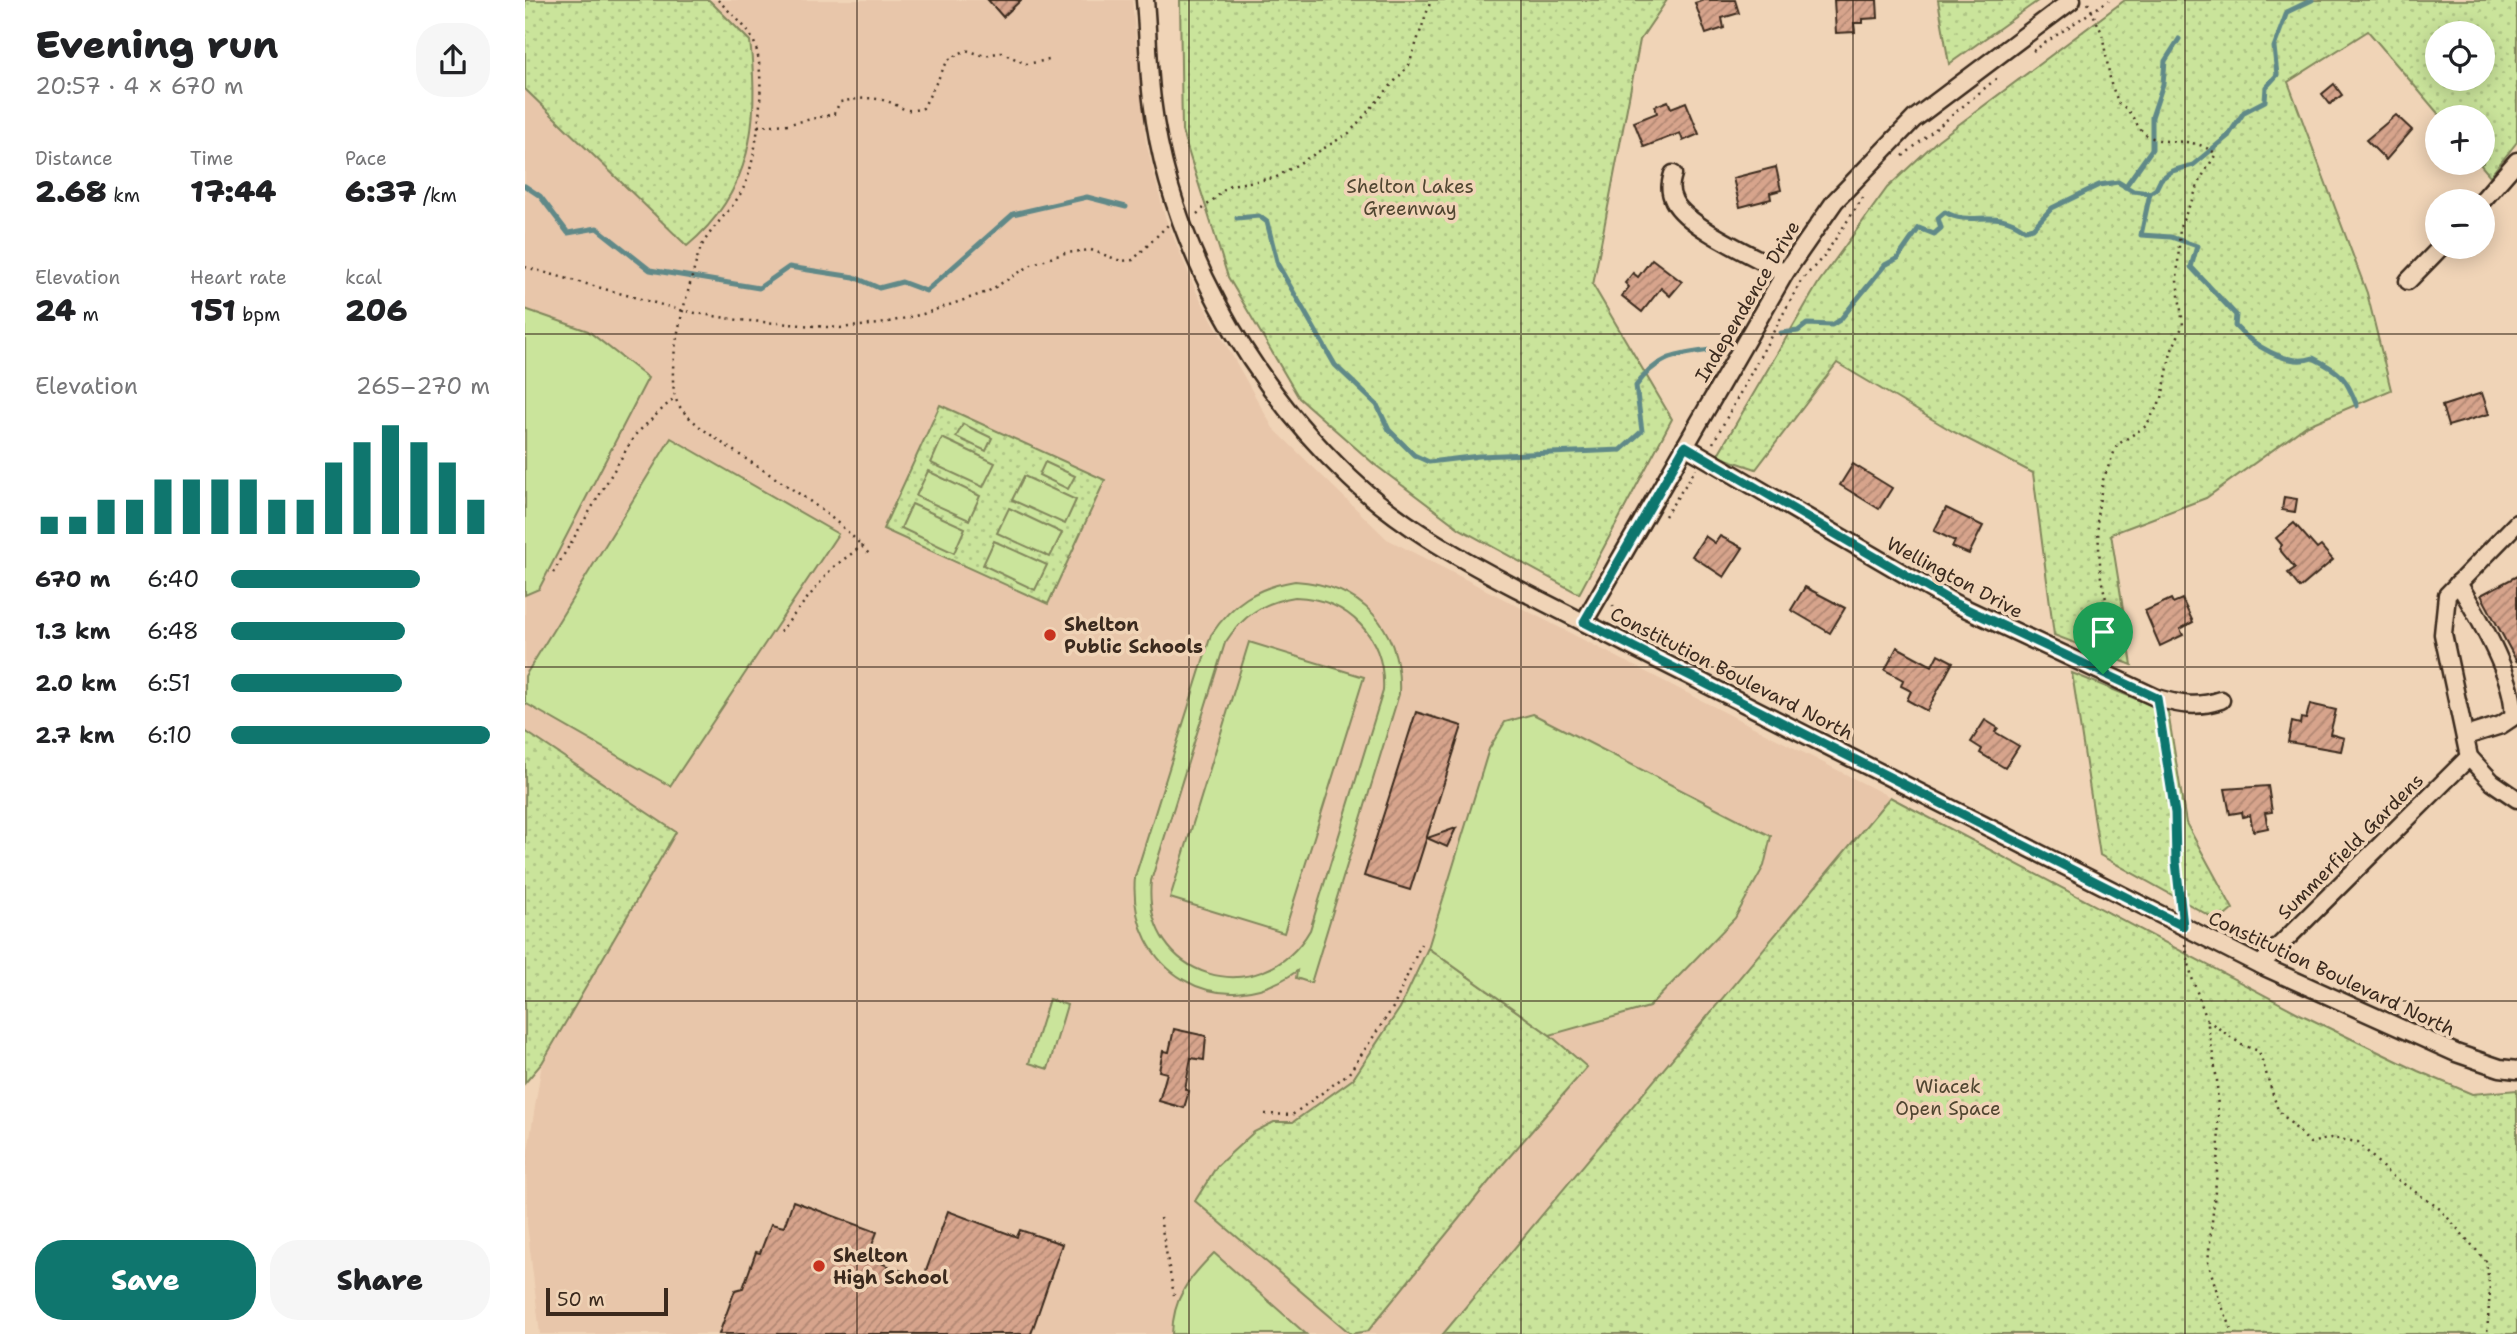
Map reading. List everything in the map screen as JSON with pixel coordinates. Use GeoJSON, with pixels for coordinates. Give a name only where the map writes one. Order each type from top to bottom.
{"type":"FeatureCollection","features":[{"type":"Feature","properties":{"kind":"street","name":"Constitution Boulevard North"},"geometry":{"type":"LineString","coordinates":[[1145,0],[1152,102],[1174,197],[1217,303],[1264,377],[1321,449],[1391,512],[1467,563],[2260,965],[2456,1053],[2500,1068],[2517,1070]]}},
{"type":"Feature","properties":{"kind":"street","name":"Independence Drive"},"geometry":{"type":"LineString","coordinates":[[1584,622],[1785,273],[1835,201],[1905,128],[1965,78],[2072,0]]}},
{"type":"Feature","properties":{"kind":"street"},"geometry":{"type":"LineString","coordinates":[[2492,189],[2517,161]]}},
{"type":"Feature","properties":{"kind":"street"},"geometry":{"type":"LineString","coordinates":[[1673,174],[1669,188],[1675,204],[1711,234],[1785,273]]}},
{"type":"Feature","properties":{"kind":"street"},"geometry":{"type":"LineString","coordinates":[[2408,281],[2429,259]]}},
{"type":"Feature","properties":{"kind":"street","name":"Wellington Drive"},"geometry":{"type":"LineString","coordinates":[[1685,446],[1830,534],[1954,603],[2103,674],[2157,698],[2184,706],[2202,706],[2221,700]]}},
{"type":"Feature","properties":{"kind":"street"},"geometry":{"type":"LineString","coordinates":[[2517,523],[2447,595],[2443,634],[2469,757],[2492,782],[2517,799]]}},
{"type":"Feature","properties":{"kind":"street"},"geometry":{"type":"LineString","coordinates":[[2458,583],[2504,668],[2517,704],[2513,717],[2501,725],[2466,736]]}},
{"type":"Feature","properties":{"kind":"street","name":"Summerfield Gardens"},"geometry":{"type":"LineString","coordinates":[[2260,965],[2469,757]]}},
{"type":"Feature","properties":{"kind":"path"},"geometry":{"type":"LineString","coordinates":[[718,0],[753,39],[758,56],[758,142],[743,190],[703,242],[698,255],[674,362],[675,397],[681,409],[699,426],[828,516],[869,554]]}},
{"type":"Feature","properties":{"kind":"path"},"geometry":{"type":"LineString","coordinates":[[1198,213],[1230,185],[1259,183],[1275,178],[1349,133],[1409,65],[1431,0]]}},
{"type":"Feature","properties":{"kind":"path"},"geometry":{"type":"LineString","coordinates":[[2087,0],[2090,12],[2102,33],[2111,84],[2119,104],[2125,107],[2141,129],[2156,139],[2186,140],[2206,146],[2216,154],[2203,175],[2180,228],[2177,281],[2183,325],[2171,352],[2162,398],[2146,426],[2117,445],[2101,494],[2097,516],[2100,530],[2099,563],[2112,623],[2103,674]]}},
{"type":"Feature","properties":{"kind":"path"},"geometry":{"type":"LineString","coordinates":[[2029,54],[2109,0]]}},
{"type":"Feature","properties":{"kind":"path"},"geometry":{"type":"LineString","coordinates":[[758,126],[789,124],[834,114],[840,102],[857,98],[882,99],[900,110],[923,108],[948,60],[966,50],[985,56],[1001,52],[1027,64],[1049,61]]}},
{"type":"Feature","properties":{"kind":"path"},"geometry":{"type":"LineString","coordinates":[[1900,158],[1998,78]]}},
{"type":"Feature","properties":{"kind":"path"},"geometry":{"type":"LineString","coordinates":[[1665,517],[1705,457],[1801,281],[1824,256],[1868,190]]}},
{"type":"Feature","properties":{"kind":"path"},"geometry":{"type":"LineString","coordinates":[[525,267],[684,311],[815,327],[880,324],[923,314],[987,292],[1033,264],[1065,253],[1091,250],[1121,261],[1133,260],[1168,225]]}},
{"type":"Feature","properties":{"kind":"path"},"geometry":{"type":"LineString","coordinates":[[553,573],[635,435],[675,397]]}},
{"type":"Feature","properties":{"kind":"path"},"geometry":{"type":"LineString","coordinates":[[780,632],[832,568],[862,547]]}},
{"type":"Feature","properties":{"kind":"path"},"geometry":{"type":"LineString","coordinates":[[1611,635],[1615,618],[1612,600]]}},
{"type":"Feature","properties":{"kind":"path"},"geometry":{"type":"LineString","coordinates":[[2157,698],[2175,813],[2176,862],[2183,926],[2192,978],[2207,1020],[2217,1080],[2218,1138],[2209,1262],[2220,1303],[2234,1334]]}},
{"type":"Feature","properties":{"kind":"path"},"geometry":{"type":"LineString","coordinates":[[1265,1114],[1292,1115],[1349,1073],[1394,1006],[1421,944]]}},
{"type":"Feature","properties":{"kind":"path"},"geometry":{"type":"LineString","coordinates":[[2207,1020],[2242,1045],[2259,1051],[2278,1110],[2310,1143],[2331,1138],[2358,1142],[2388,1173],[2440,1209],[2486,1261],[2490,1290],[2487,1334]]}},
{"type":"Feature","properties":{"kind":"path"},"geometry":{"type":"LineString","coordinates":[[1160,1218],[1174,1295]]}},
{"type":"Feature","properties":{"kind":"shaded area","name":"Shelton Public Schools"},"geometry":{"type":"Polygon","coordinates":[[[525,0],[1132,0],[1146,142],[1165,217],[1197,293],[1273,428],[1387,539],[1890,797],[1590,1175],[1453,1334],[540,1334],[527,1224],[526,1163],[542,1063],[676,832],[525,731],[525,0]]]}},
{"type":"Feature","properties":{"kind":"green space"},"geometry":{"type":"Polygon","coordinates":[[[525,0],[709,0],[750,41],[754,99],[747,153],[726,202],[709,225],[687,246],[525,89],[525,0]]]}},
{"type":"Feature","properties":{"kind":"green space","name":"Shelton Lakes Greenway"},"geometry":{"type":"Polygon","coordinates":[[[1180,0],[1667,0],[1640,40],[1593,285],[1672,419],[1579,594],[1460,529],[1374,464],[1299,398],[1228,277],[1182,131],[1180,0]]]}},
{"type":"Feature","properties":{"kind":"green space"},"geometry":{"type":"Polygon","coordinates":[[[1938,0],[2039,0],[1949,64],[1938,0]]]}},
{"type":"Feature","properties":{"kind":"green space"},"geometry":{"type":"Polygon","coordinates":[[[2125,0],[2517,0],[2517,142],[2495,170],[2495,105],[2431,105],[2368,31],[2288,82],[2367,293],[2391,390],[2306,426],[2206,498],[2111,534],[2132,665],[2054,635],[2033,473],[1952,431],[1837,363],[1756,469],[1717,456],[1819,282],[1887,188],[1938,140],[2125,0]]]}},
{"type":"Feature","properties":{"kind":"green space"},"geometry":{"type":"Polygon","coordinates":[[[525,309],[588,331],[648,378],[539,589],[525,595],[525,309]]]}},
{"type":"Feature","properties":{"kind":"green space"},"geometry":{"type":"Polygon","coordinates":[[[940,405],[1105,480],[1048,604],[883,529],[940,405]]]}},
{"type":"Feature","properties":{"kind":"green space"},"geometry":{"type":"Polygon","coordinates":[[[963,424],[992,438],[986,451],[956,437],[963,424]]]}},
{"type":"Feature","properties":{"kind":"green space"},"geometry":{"type":"Polygon","coordinates":[[[671,438],[838,534],[670,786],[525,703],[525,676],[671,438]]]}},
{"type":"Feature","properties":{"kind":"green space"},"geometry":{"type":"Polygon","coordinates":[[[942,438],[995,463],[983,487],[931,463],[942,438]]]}},
{"type":"Feature","properties":{"kind":"green space"},"geometry":{"type":"Polygon","coordinates":[[[1045,462],[1075,476],[1068,489],[1039,475],[1045,462]]]}},
{"type":"Feature","properties":{"kind":"green space"},"geometry":{"type":"Polygon","coordinates":[[[928,471],[980,496],[969,520],[916,496],[928,471]]]}},
{"type":"Feature","properties":{"kind":"green space"},"geometry":{"type":"Polygon","coordinates":[[[1024,476],[1076,500],[1065,524],[1012,500],[1024,476]]]}},
{"type":"Feature","properties":{"kind":"green space"},"geometry":{"type":"Polygon","coordinates":[[[912,504],[965,528],[954,553],[901,528],[912,504]]]}},
{"type":"Feature","properties":{"kind":"green space"},"geometry":{"type":"Polygon","coordinates":[[[1009,508],[1062,533],[1050,557],[997,533],[1009,508]]]}},
{"type":"Feature","properties":{"kind":"green space"},"geometry":{"type":"Polygon","coordinates":[[[994,541],[1047,565],[1035,590],[983,565],[994,541]]]}},
{"type":"Feature","properties":{"kind":"green space"},"geometry":{"type":"Polygon","coordinates":[[[1295,581],[1319,584],[1358,601],[1373,614],[1385,630],[1393,649],[1398,670],[1399,694],[1311,983],[1296,978],[1297,971],[1267,987],[1238,993],[1209,990],[1184,980],[1162,963],[1146,939],[1136,910],[1135,877],[1211,635],[1237,605],[1257,592],[1295,581]],[[1295,597],[1263,607],[1246,618],[1225,643],[1151,881],[1153,914],[1165,941],[1184,961],[1208,973],[1236,977],[1263,971],[1289,956],[1310,930],[1383,691],[1378,654],[1371,638],[1347,613],[1314,599],[1295,597]]]}},
{"type":"Feature","properties":{"kind":"green space"},"geometry":{"type":"Polygon","coordinates":[[[1249,642],[1364,677],[1284,933],[1170,898],[1249,642]]]}},
{"type":"Feature","properties":{"kind":"green space"},"geometry":{"type":"Polygon","coordinates":[[[2072,673],[2168,712],[2186,823],[2233,909],[2219,921],[2100,855],[2072,673]]]}},
{"type":"Feature","properties":{"kind":"green space"},"geometry":{"type":"Polygon","coordinates":[[[1533,714],[1771,836],[1764,866],[1735,918],[1649,1007],[1550,1035],[1428,948],[1489,749],[1505,722],[1533,714]]]}},
{"type":"Feature","properties":{"kind":"green space"},"geometry":{"type":"Polygon","coordinates":[[[525,731],[676,832],[542,1063],[525,1083],[525,731]]]}},
{"type":"Feature","properties":{"kind":"green space","name":"Wiacek Open Space"},"geometry":{"type":"Polygon","coordinates":[[[1890,797],[2300,1014],[2418,1071],[2472,1094],[2517,1090],[2517,1334],[1443,1334],[1890,797]]]}},
{"type":"Feature","properties":{"kind":"green space"},"geometry":{"type":"Polygon","coordinates":[[[1428,948],[1550,1035],[1587,1067],[1504,1163],[1368,1331],[1351,1334],[1195,1201],[1217,1166],[1254,1132],[1274,1122],[1293,1122],[1353,1079],[1400,1008],[1428,948]]]}},
{"type":"Feature","properties":{"kind":"green space"},"geometry":{"type":"Polygon","coordinates":[[[1049,999],[1067,1005],[1048,1069],[1029,1063],[1049,999]]]}},
{"type":"Feature","properties":{"kind":"green space"},"geometry":{"type":"Polygon","coordinates":[[[1214,1253],[1306,1334],[1172,1334],[1175,1309],[1184,1289],[1214,1253]]]}},
{"type":"Feature","properties":{"kind":"building"},"geometry":{"type":"Polygon","coordinates":[[[988,0],[1021,0],[1003,17],[988,0]]]}},
{"type":"Feature","properties":{"kind":"building"},"geometry":{"type":"Polygon","coordinates":[[[1704,0],[1735,0],[1739,13],[1722,18],[1724,28],[1706,34],[1695,3],[1704,0]]]}},
{"type":"Feature","properties":{"kind":"building"},"geometry":{"type":"Polygon","coordinates":[[[1834,0],[1877,0],[1878,18],[1854,23],[1855,32],[1836,33],[1834,0]]]}},
{"type":"Feature","properties":{"kind":"building"},"geometry":{"type":"Polygon","coordinates":[[[2334,84],[2342,95],[2330,104],[2322,94],[2334,84]]]}},
{"type":"Feature","properties":{"kind":"building"},"geometry":{"type":"Polygon","coordinates":[[[1668,101],[1671,108],[1686,102],[1699,134],[1683,141],[1680,133],[1644,147],[1634,122],[1657,113],[1655,106],[1668,101]]]}},
{"type":"Feature","properties":{"kind":"building"},"geometry":{"type":"Polygon","coordinates":[[[2396,115],[2412,130],[2386,160],[2366,140],[2396,115]]]}},
{"type":"Feature","properties":{"kind":"building"},"geometry":{"type":"Polygon","coordinates":[[[1776,167],[1781,190],[1770,193],[1771,199],[1740,207],[1733,178],[1776,167]]]}},
{"type":"Feature","properties":{"kind":"building"},"geometry":{"type":"Polygon","coordinates":[[[1652,259],[1682,282],[1670,296],[1661,288],[1642,312],[1622,296],[1629,287],[1625,283],[1633,273],[1638,277],[1652,259]]]}},
{"type":"Feature","properties":{"kind":"building"},"geometry":{"type":"Polygon","coordinates":[[[2482,393],[2489,414],[2448,426],[2442,406],[2482,393]]]}},
{"type":"Feature","properties":{"kind":"building"},"geometry":{"type":"Polygon","coordinates":[[[1853,464],[1892,488],[1879,509],[1840,485],[1853,464]]]}},
{"type":"Feature","properties":{"kind":"building"},"geometry":{"type":"Polygon","coordinates":[[[2284,497],[2297,499],[2295,512],[2282,510],[2284,497]]]}},
{"type":"Feature","properties":{"kind":"building"},"geometry":{"type":"Polygon","coordinates":[[[1946,508],[1983,526],[1969,554],[1952,547],[1955,541],[1934,531],[1946,508]]]}},
{"type":"Feature","properties":{"kind":"building"},"geometry":{"type":"Polygon","coordinates":[[[2294,523],[2317,549],[2321,546],[2333,560],[2300,588],[2288,573],[2295,568],[2279,549],[2282,545],[2276,538],[2294,523]]]}},
{"type":"Feature","properties":{"kind":"building"},"geometry":{"type":"Polygon","coordinates":[[[1705,536],[1715,543],[1720,536],[1743,548],[1724,577],[1692,556],[1705,536]]]}},
{"type":"Feature","properties":{"kind":"building"},"geometry":{"type":"Polygon","coordinates":[[[2517,576],[2517,662],[2481,595],[2517,576]]]}},
{"type":"Feature","properties":{"kind":"building"},"geometry":{"type":"Polygon","coordinates":[[[1805,587],[1845,608],[1830,633],[1791,610],[1805,587]]]}},
{"type":"Feature","properties":{"kind":"building"},"geometry":{"type":"Polygon","coordinates":[[[2171,599],[2173,603],[2182,599],[2193,622],[2180,629],[2183,635],[2160,646],[2145,611],[2171,599]]]}},
{"type":"Feature","properties":{"kind":"building"},"geometry":{"type":"Polygon","coordinates":[[[1897,647],[1932,666],[1938,654],[1953,662],[1927,711],[1907,700],[1911,691],[1901,686],[1903,680],[1885,670],[1897,647]]]}},
{"type":"Feature","properties":{"kind":"building"},"geometry":{"type":"Polygon","coordinates":[[[2310,704],[2336,710],[2330,734],[2344,738],[2341,751],[2288,742],[2292,722],[2300,724],[2301,718],[2306,719],[2310,704]]]}},
{"type":"Feature","properties":{"kind":"building"},"geometry":{"type":"Polygon","coordinates":[[[1416,712],[1462,726],[1410,890],[1364,876],[1416,712]]]}},
{"type":"Feature","properties":{"kind":"building"},"geometry":{"type":"Polygon","coordinates":[[[1985,720],[1998,728],[1995,732],[2019,746],[2005,768],[1980,753],[1982,749],[1971,742],[1985,720]]]}},
{"type":"Feature","properties":{"kind":"building"},"geometry":{"type":"Polygon","coordinates":[[[2268,786],[2272,812],[2265,813],[2268,828],[2253,831],[2250,815],[2243,817],[2242,812],[2230,814],[2225,789],[2268,786]]]}},
{"type":"Feature","properties":{"kind":"building"},"geometry":{"type":"Polygon","coordinates":[[[1456,828],[1447,847],[1427,838],[1456,828]]]}},
{"type":"Feature","properties":{"kind":"building"},"geometry":{"type":"Polygon","coordinates":[[[1174,1029],[1206,1036],[1204,1060],[1191,1058],[1185,1089],[1189,1091],[1184,1108],[1159,1101],[1167,1073],[1159,1071],[1163,1051],[1169,1052],[1174,1029]]]}},
{"type":"Feature","properties":{"kind":"building","name":"Shelton High School"},"geometry":{"type":"Polygon","coordinates":[[[793,1201],[877,1232],[867,1258],[923,1279],[948,1211],[1017,1237],[1020,1230],[1062,1244],[1031,1334],[719,1334],[735,1290],[743,1288],[756,1252],[760,1253],[771,1224],[784,1227],[793,1201]]]}},
{"type":"Feature","properties":{"kind":"waterway"},"geometry":{"type":"LineString","coordinates":[[1781,333],[1798,331],[1807,324],[1832,325],[1840,320],[1885,265],[1898,258],[1919,228],[1934,234],[1941,228],[1938,218],[1945,212],[1965,218],[2003,219],[2025,230],[2033,228],[2052,208],[2099,185],[2118,182],[2133,191],[2150,193],[2156,189],[2161,179],[2172,171],[2193,165],[2228,136],[2244,112],[2265,101],[2266,87],[2277,75],[2274,47],[2287,12],[2312,0]]}},
{"type":"Feature","properties":{"kind":"waterway"},"geometry":{"type":"LineString","coordinates":[[2125,187],[2152,149],[2152,117],[2163,84],[2165,61],[2179,39]]}},
{"type":"Feature","properties":{"kind":"waterway"},"geometry":{"type":"LineString","coordinates":[[525,186],[540,196],[568,233],[597,228],[650,270],[759,288],[789,267],[854,277],[879,288],[902,282],[926,291],[1013,214],[1087,197],[1126,207]]}},
{"type":"Feature","properties":{"kind":"waterway"},"geometry":{"type":"LineString","coordinates":[[2150,193],[2141,235],[2171,237],[2197,246],[2191,267],[2236,315],[2235,326],[2261,347],[2282,357],[2303,360],[2313,358],[2330,367],[2346,382],[2357,406]]}},
{"type":"Feature","properties":{"kind":"waterway"},"geometry":{"type":"LineString","coordinates":[[1237,218],[1259,216],[1267,222],[1278,265],[1335,365],[1377,405],[1389,430],[1414,455],[1429,462],[1479,456],[1621,450],[1642,431],[1636,386],[1644,376],[1668,359],[1711,350]]}},
{"type":"Feature","properties":{"kind":"place","name":"Shelton Public Schools"},"geometry":{"type":"Point","coordinates":[1050,635]}},
{"type":"Feature","properties":{"kind":"place","name":"Shelton High School"},"geometry":{"type":"Point","coordinates":[819,1266]}},
{"type":"Feature","properties":{"kind":"route"},"geometry":{"type":"LineString","coordinates":[[1685,446],[1830,534],[1954,603],[2103,674],[2157,698],[2175,813],[2176,862],[2183,926],[1584,622],[1685,446]]}}]}
